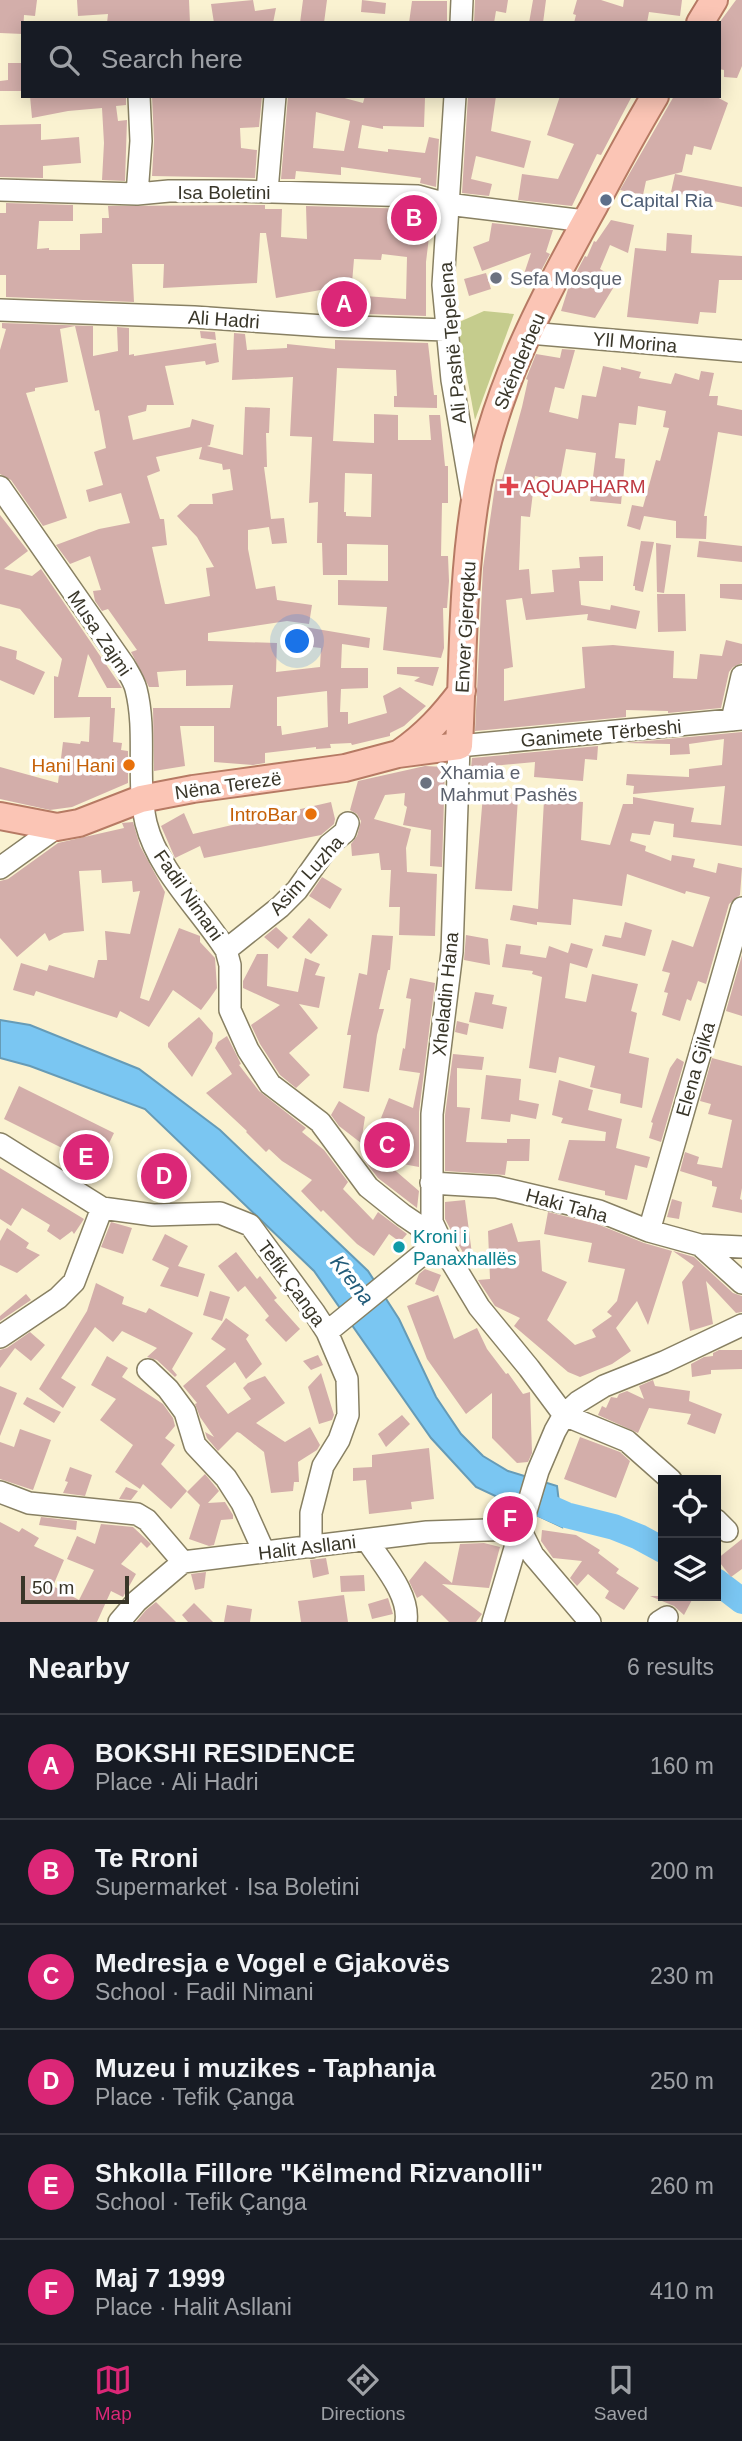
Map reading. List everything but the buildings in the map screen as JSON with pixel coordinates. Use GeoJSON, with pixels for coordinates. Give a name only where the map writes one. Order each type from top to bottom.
{"type":"FeatureCollection","features":[{"type":"Feature","properties":{"kind":"main road"},"geometry":{"type":"LineString","coordinates":[[701,21],[715,0]]}},
{"type":"Feature","properties":{"kind":"main road","name":"Skënderbeu"},"geometry":{"type":"LineString","coordinates":[[474,507],[495,418],[529,334],[585,221],[654,98]]}},
{"type":"Feature","properties":{"kind":"main road","name":"Enver Gjerqeku"},"geometry":{"type":"LineString","coordinates":[[459,746],[464,594],[474,507]]}},
{"type":"Feature","properties":{"kind":"main road"},"geometry":{"type":"LineString","coordinates":[[398,754],[438,723],[462,691]]}},
{"type":"Feature","properties":{"kind":"main road","name":"Nëna Terezë"},"geometry":{"type":"LineString","coordinates":[[0,816],[57,827],[79,823],[141,799],[345,768],[398,754],[459,746]]}},
{"type":"Feature","properties":{"kind":"street"},"geometry":{"type":"LineString","coordinates":[[461,21],[462,0]]}},
{"type":"Feature","properties":{"kind":"street"},"geometry":{"type":"LineString","coordinates":[[137,194],[141,141],[139,98]]}},
{"type":"Feature","properties":{"kind":"street"},"geometry":{"type":"LineString","coordinates":[[267,191],[275,98]]}},
{"type":"Feature","properties":{"kind":"street","name":"Ali Pashë Tepelena"},"geometry":{"type":"LineString","coordinates":[[455,98],[443,285],[454,392],[474,507]]}},
{"type":"Feature","properties":{"kind":"street","name":"Isa Boletini"},"geometry":{"type":"LineString","coordinates":[[0,190],[137,194],[169,191],[267,191],[418,196],[447,204]]}},
{"type":"Feature","properties":{"kind":"street"},"geometry":{"type":"LineString","coordinates":[[447,204],[585,221]]}},
{"type":"Feature","properties":{"kind":"street","name":"Ali Hadri"},"geometry":{"type":"LineString","coordinates":[[0,310],[447,330]]}},
{"type":"Feature","properties":{"kind":"street","name":"Yll Morina"},"geometry":{"type":"LineString","coordinates":[[529,334],[742,351]]}},
{"type":"Feature","properties":{"kind":"street","name":"Musa Zajmi"},"geometry":{"type":"LineString","coordinates":[[0,487],[124,665],[136,687],[140,726],[141,799]]}},
{"type":"Feature","properties":{"kind":"street"},"geometry":{"type":"LineString","coordinates":[[737,720],[742,676]]}},
{"type":"Feature","properties":{"kind":"street","name":"Ganimete Tërbeshi"},"geometry":{"type":"LineString","coordinates":[[459,746],[737,720]]}},
{"type":"Feature","properties":{"kind":"street","name":"Xheladin Hana"},"geometry":{"type":"LineString","coordinates":[[459,746],[452,952],[432,1114],[432,1222],[479,1307],[564,1415]]}},
{"type":"Feature","properties":{"kind":"street","name":"Fadil Nimani"},"geometry":{"type":"LineString","coordinates":[[141,799],[157,852],[226,950],[230,965],[230,1010],[248,1050],[271,1084],[320,1122],[368,1187],[440,1240]]}},
{"type":"Feature","properties":{"kind":"street","name":"Asim Luzha"},"geometry":{"type":"LineString","coordinates":[[226,950],[297,890],[329,845],[345,832],[348,823]]}},
{"type":"Feature","properties":{"kind":"street"},"geometry":{"type":"LineString","coordinates":[[0,868],[57,827]]}},
{"type":"Feature","properties":{"kind":"street","name":"Elena Gjika"},"geometry":{"type":"LineString","coordinates":[[649,1231],[742,908]]}},
{"type":"Feature","properties":{"kind":"street","name":"Tefik Çanga"},"geometry":{"type":"LineString","coordinates":[[0,1144],[102,1208],[153,1215],[220,1213],[250,1225],[334,1326],[347,1379],[348,1415],[339,1440],[323,1466],[311,1513],[311,1547]]}},
{"type":"Feature","properties":{"kind":"street","name":"Haki Taha"},"geometry":{"type":"LineString","coordinates":[[430,1183],[497,1187],[542,1196],[599,1211],[649,1231],[700,1245],[742,1247]]}},
{"type":"Feature","properties":{"kind":"street"},"geometry":{"type":"LineString","coordinates":[[0,1337],[58,1298],[74,1282],[102,1208]]}},
{"type":"Feature","properties":{"kind":"street"},"geometry":{"type":"LineString","coordinates":[[334,1326],[440,1240]]}},
{"type":"Feature","properties":{"kind":"street","name":"Haki Taha"},"geometry":{"type":"LineString","coordinates":[[700,1245],[742,1283]]}},
{"type":"Feature","properties":{"kind":"street"},"geometry":{"type":"LineString","coordinates":[[494,1622],[537,1474],[564,1415],[604,1385],[676,1356],[742,1325]]}},
{"type":"Feature","properties":{"kind":"street"},"geometry":{"type":"LineString","coordinates":[[148,1370],[168,1389],[185,1412],[195,1445],[226,1478],[242,1503],[264,1552]]}},
{"type":"Feature","properties":{"kind":"street"},"geometry":{"type":"LineString","coordinates":[[564,1415],[626,1441],[665,1475]]}},
{"type":"Feature","properties":{"kind":"street"},"geometry":{"type":"LineString","coordinates":[[0,1492],[29,1503],[137,1514],[147,1520],[183,1562],[136,1601],[118,1622]]}},
{"type":"Feature","properties":{"kind":"street"},"geometry":{"type":"LineString","coordinates":[[522,1521],[533,1555],[590,1622]]}},
{"type":"Feature","properties":{"kind":"street","name":"Halit Asllani"},"geometry":{"type":"LineString","coordinates":[[183,1562],[522,1521]]}},
{"type":"Feature","properties":{"kind":"street"},"geometry":{"type":"LineString","coordinates":[[367,1540],[403,1597],[406,1622]]}},
{"type":"Feature","properties":{"kind":"green space"},"geometry":{"type":"Polygon","coordinates":[[[484,311],[514,314],[475,420],[457,323],[484,311]]]}},
{"type":"Feature","properties":{"kind":"water"},"geometry":{"type":"Polygon","coordinates":[[[0,1020],[30,1025],[139,1069],[220,1130],[368,1271],[399,1319],[436,1397],[461,1434],[483,1456],[508,1471],[557,1486],[562,1527],[476,1487],[431,1438],[314,1271],[145,1109],[30,1066],[0,1058],[0,1020]]]}},
{"type":"Feature","properties":{"kind":"waterway","name":"Krena"},"geometry":{"type":"LineString","coordinates":[[530,1499],[566,1515],[614,1527],[658,1547]]}},
{"type":"Feature","properties":{"kind":"waterway","name":"Krena"},"geometry":{"type":"LineString","coordinates":[[721,1585],[742,1601]]}},
{"type":"Feature","properties":{"kind":"place","name":"Capital Ria"},"geometry":{"type":"Point","coordinates":[606,200]}},
{"type":"Feature","properties":{"kind":"place","name":"Te Rroni"},"geometry":{"type":"Point","coordinates":[414,218]}},
{"type":"Feature","properties":{"kind":"place","name":"Sefa Mosque"},"geometry":{"type":"Point","coordinates":[496,278]}},
{"type":"Feature","properties":{"kind":"place","name":"BOKSHI RESIDENCE"},"geometry":{"type":"Point","coordinates":[344,304]}},
{"type":"Feature","properties":{"kind":"place","name":"AQUAPHARM"},"geometry":{"type":"Point","coordinates":[509,486]}},
{"type":"Feature","properties":{"kind":"place","name":"Hani Hani"},"geometry":{"type":"Point","coordinates":[129,765]}},
{"type":"Feature","properties":{"kind":"place","name":"Xhamia e Mahmut Pashës"},"geometry":{"type":"Point","coordinates":[426,783]}},
{"type":"Feature","properties":{"kind":"place","name":"IntroBar"},"geometry":{"type":"Point","coordinates":[311,814]}},
{"type":"Feature","properties":{"kind":"place","name":"Medresja e Vogel e Gjakovës"},"geometry":{"type":"Point","coordinates":[387,1145]}},
{"type":"Feature","properties":{"kind":"place","name":"Shkolla Fillore \"Këlmend Rizvanolli\""},"geometry":{"type":"Point","coordinates":[86,1157]}},
{"type":"Feature","properties":{"kind":"place","name":"Muzeu i muzikes - Taphanja"},"geometry":{"type":"Point","coordinates":[164,1176]}},
{"type":"Feature","properties":{"kind":"place","name":"Kroni i Panaxhallës"},"geometry":{"type":"Point","coordinates":[399,1247]}},
{"type":"Feature","properties":{"kind":"place","name":"Maj 7 1999"},"geometry":{"type":"Point","coordinates":[510,1519]}}]}
